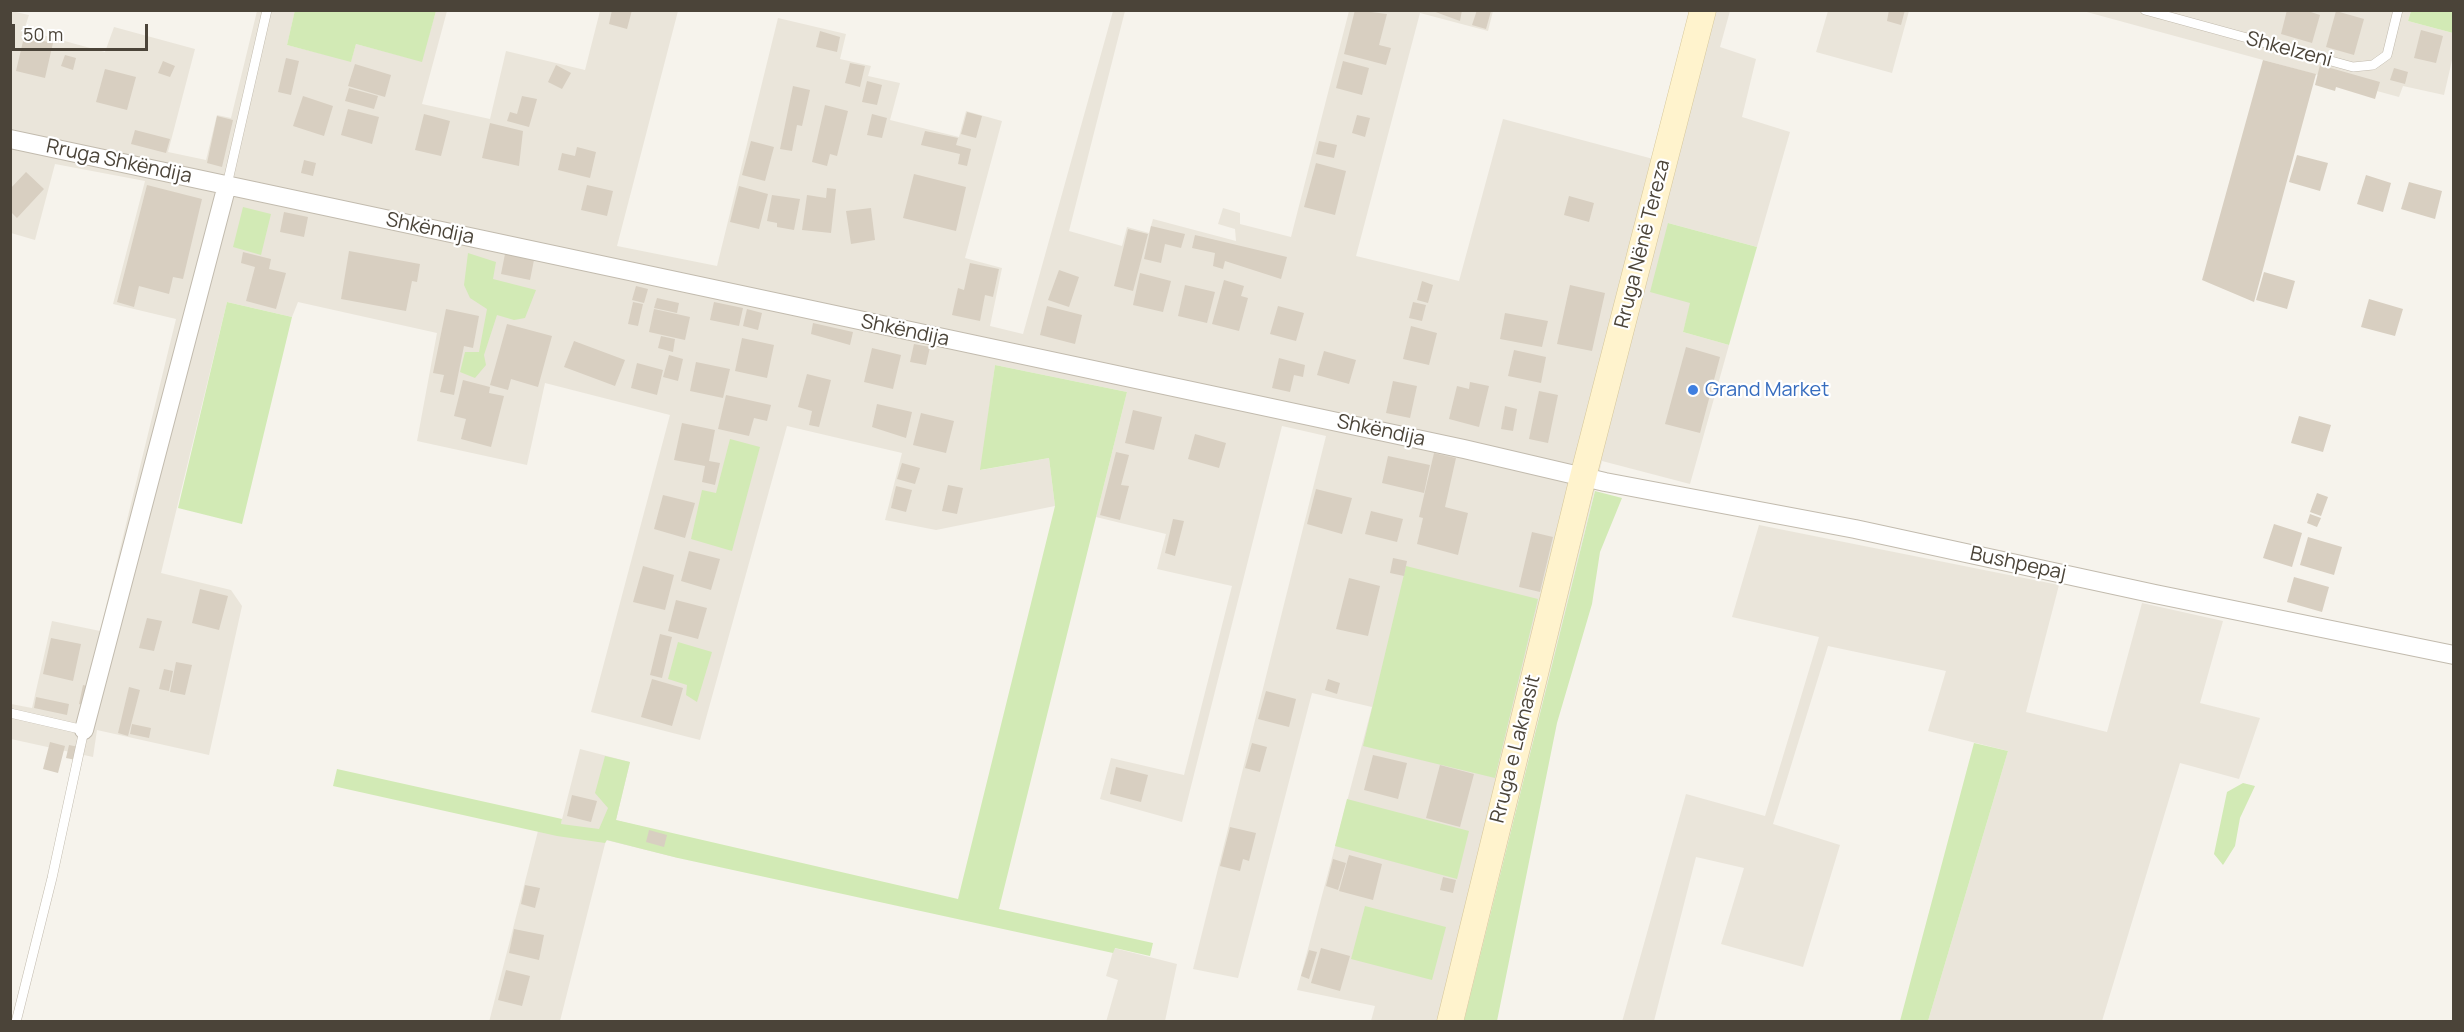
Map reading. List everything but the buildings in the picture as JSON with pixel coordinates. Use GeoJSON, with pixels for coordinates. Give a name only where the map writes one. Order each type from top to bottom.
{"type":"FeatureCollection","features":[{"type":"Feature","properties":{"kind":"main road","name":"Rruga Nënë Tereza"},"geometry":{"type":"LineString","coordinates":[[1583,477],[1703,10]]}},
{"type":"Feature","properties":{"kind":"main road","name":"Rruga e Laknasit"},"geometry":{"type":"LineString","coordinates":[[1450,1022],[1583,477]]}},
{"type":"Feature","properties":{"kind":"street","name":"Rruga Shkëndija"},"geometry":{"type":"LineString","coordinates":[[10,139],[227,185]]}},
{"type":"Feature","properties":{"kind":"street","name":"Shkëndija"},"geometry":{"type":"LineString","coordinates":[[227,185],[1452,446],[1583,477]]}},
{"type":"Feature","properties":{"kind":"street"},"geometry":{"type":"LineString","coordinates":[[84,730],[227,185]]}},
{"type":"Feature","properties":{"kind":"street","name":"Bushpepaj"},"geometry":{"type":"LineString","coordinates":[[1583,477],[1855,529],[2155,594],[2454,655]]}},
{"type":"Feature","properties":{"kind":"lane"},"geometry":{"type":"LineString","coordinates":[[227,185],[267,10]]}},
{"type":"Feature","properties":{"kind":"lane","name":"Shkelzeni"},"geometry":{"type":"LineString","coordinates":[[2145,10],[2353,68],[2373,65],[2387,55],[2398,10]]}},
{"type":"Feature","properties":{"kind":"lane"},"geometry":{"type":"LineString","coordinates":[[10,713],[84,730],[52,878],[16,1022]]}},
{"type":"Feature","properties":{"kind":"shaded area"},"geometry":{"type":"Polygon","coordinates":[[[11,11],[29,15],[24,30],[105,52],[114,27],[195,49],[168,152],[206,160],[217,115],[231,118],[257,11],[295,11],[287,45],[351,61],[356,44],[421,61],[436,11],[447,11],[422,104],[490,119],[506,51],[585,70],[600,11],[678,11],[617,246],[717,266],[778,18],[846,34],[840,59],[871,66],[868,76],[900,83],[890,120],[959,137],[966,111],[1002,121],[965,258],[1002,268],[990,326],[1023,334],[1113,11],[1125,11],[1069,231],[1122,246],[1127,227],[1149,233],[1153,219],[1236,241],[1235,229],[1218,224],[1223,208],[1240,213],[1240,224],[1291,237],[1349,11],[1493,11],[1488,31],[1420,13],[1356,256],[1459,281],[1503,119],[1657,160],[1696,11],[1730,11],[1720,47],[1756,59],[1742,117],[1790,132],[1757,247],[1668,223],[1691,303],[1683,332],[1729,345],[1690,484],[1602,461],[1464,1021],[1371,1021],[1375,1006],[1297,990],[1372,707],[1312,693],[1238,978],[1193,969],[1326,436],[1282,426],[1182,822],[1100,799],[1111,758],[1184,775],[1232,586],[1157,569],[1166,534],[1096,517],[1127,392],[995,365],[981,470],[1049,458],[1055,506],[936,530],[885,520],[902,453],[787,426],[700,740],[591,712],[670,415],[545,383],[527,465],[417,441],[437,333],[298,302],[292,317],[227,302],[161,573],[231,590],[242,606],[209,755],[97,730],[93,757],[11,739],[11,704],[32,708],[52,621],[100,631],[176,319],[113,304],[145,181],[55,164],[35,240],[11,233],[11,11]]]}},
{"type":"Feature","properties":{"kind":"shaded area"},"geometry":{"type":"Polygon","coordinates":[[[1828,11],[1909,11],[1892,73],[1816,52],[1828,11]]]}},
{"type":"Feature","properties":{"kind":"shaded area"},"geometry":{"type":"Polygon","coordinates":[[[2083,11],[2411,11],[2408,21],[2453,33],[2453,56],[2444,95],[2403,86],[2399,97],[2083,11]]]}},
{"type":"Feature","properties":{"kind":"shaded area"},"geometry":{"type":"Polygon","coordinates":[[[1759,525],[2059,585],[2026,712],[2107,732],[2142,603],[2223,621],[2200,703],[2260,718],[2239,779],[2180,763],[2102,1021],[1928,1021],[2008,751],[1928,731],[1946,671],[1828,646],[1773,824],[1840,845],[1803,967],[1721,944],[1744,868],[1696,857],[1654,1021],[1622,1022],[1686,794],[1765,816],[1819,637],[1732,617],[1759,525]]]}},
{"type":"Feature","properties":{"kind":"shaded area"},"geometry":{"type":"Polygon","coordinates":[[[580,749],[630,762],[616,820],[683,837],[678,858],[606,840],[560,1021],[489,1022],[538,831],[558,835],[580,749]]]}},
{"type":"Feature","properties":{"kind":"shaded area"},"geometry":{"type":"Polygon","coordinates":[[[1114,948],[1177,964],[1165,1021],[1106,1022],[1118,980],[1106,976],[1114,948]]]}},
{"type":"Feature","properties":{"kind":"green space"},"geometry":{"type":"Polygon","coordinates":[[[295,10],[436,11],[422,62],[356,44],[351,62],[287,45],[295,10]]]}},
{"type":"Feature","properties":{"kind":"green space"},"geometry":{"type":"Polygon","coordinates":[[[2411,11],[2453,11],[2453,33],[2408,21],[2411,11]]]}},
{"type":"Feature","properties":{"kind":"green space"},"geometry":{"type":"Polygon","coordinates":[[[243,207],[271,214],[261,255],[233,247],[243,207]]]}},
{"type":"Feature","properties":{"kind":"green space"},"geometry":{"type":"Polygon","coordinates":[[[1668,223],[1757,247],[1729,345],[1683,332],[1690,303],[1650,292],[1668,223]]]}},
{"type":"Feature","properties":{"kind":"green space"},"geometry":{"type":"Polygon","coordinates":[[[468,253],[496,262],[493,279],[536,290],[525,318],[514,320],[497,315],[484,355],[486,365],[475,378],[460,372],[465,352],[479,352],[487,309],[470,298],[464,285],[468,253]]]}},
{"type":"Feature","properties":{"kind":"green space"},"geometry":{"type":"Polygon","coordinates":[[[227,302],[292,317],[242,524],[178,508],[227,302]]]}},
{"type":"Feature","properties":{"kind":"green space"},"geometry":{"type":"Polygon","coordinates":[[[995,365],[1127,392],[999,909],[1153,943],[1150,956],[1115,948],[1113,953],[678,858],[607,840],[605,843],[557,836],[333,786],[337,769],[562,819],[561,824],[599,829],[608,808],[595,793],[605,756],[630,762],[616,820],[958,899],[1055,506],[1049,458],[980,470],[995,365]]]}},
{"type":"Feature","properties":{"kind":"green space"},"geometry":{"type":"Polygon","coordinates":[[[730,439],[760,447],[732,551],[691,539],[702,490],[716,493],[730,439]]]}},
{"type":"Feature","properties":{"kind":"green space"},"geometry":{"type":"Polygon","coordinates":[[[1595,491],[1622,498],[1600,552],[1592,604],[1557,723],[1497,1021],[1464,1021],[1595,491]]]}},
{"type":"Feature","properties":{"kind":"green space"},"geometry":{"type":"Polygon","coordinates":[[[1406,566],[1538,599],[1495,778],[1363,746],[1406,566]]]}},
{"type":"Feature","properties":{"kind":"green space"},"geometry":{"type":"Polygon","coordinates":[[[678,642],[712,652],[697,702],[686,695],[687,685],[668,679],[678,642]]]}},
{"type":"Feature","properties":{"kind":"green space"},"geometry":{"type":"Polygon","coordinates":[[[1974,743],[2008,751],[1928,1021],[1900,1021],[1974,743]]]}},
{"type":"Feature","properties":{"kind":"green space"},"geometry":{"type":"Polygon","coordinates":[[[2243,783],[2255,786],[2240,818],[2235,846],[2223,865],[2214,854],[2227,792],[2243,783]]]}},
{"type":"Feature","properties":{"kind":"green space"},"geometry":{"type":"Polygon","coordinates":[[[1347,799],[1469,831],[1457,879],[1335,846],[1347,799]]]}},
{"type":"Feature","properties":{"kind":"green space"},"geometry":{"type":"Polygon","coordinates":[[[1365,906],[1446,927],[1432,980],[1351,959],[1365,906]]]}},
{"type":"Feature","properties":{"kind":"place","name":"Grand Market"},"geometry":{"type":"Point","coordinates":[1693,390]}}]}
